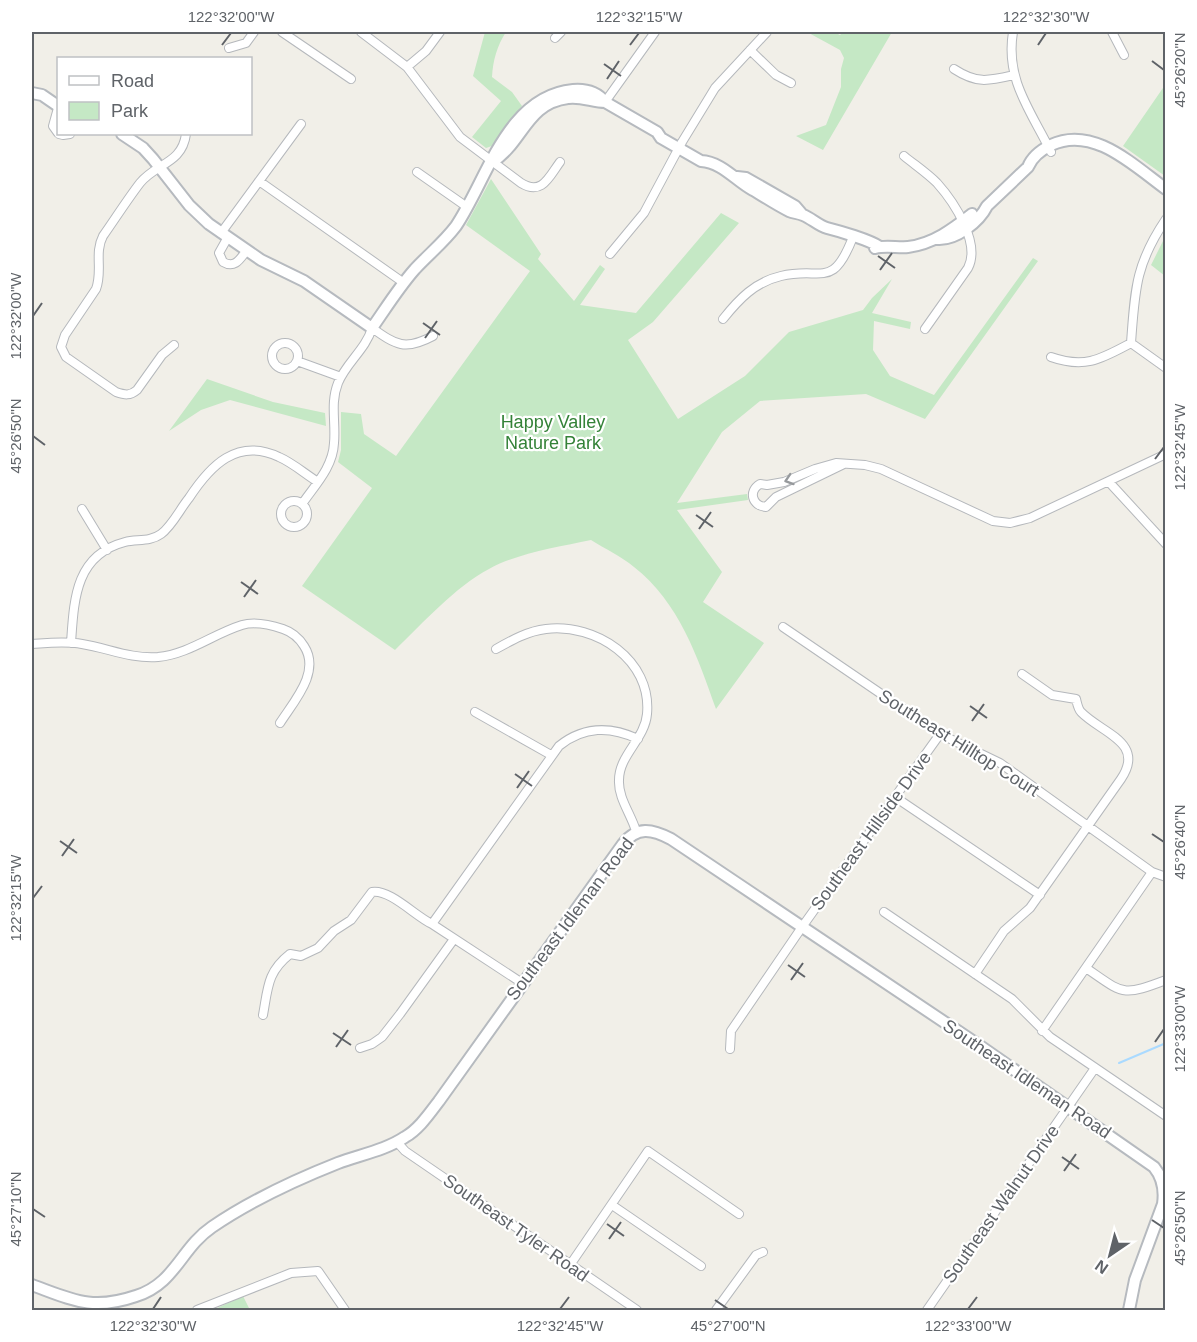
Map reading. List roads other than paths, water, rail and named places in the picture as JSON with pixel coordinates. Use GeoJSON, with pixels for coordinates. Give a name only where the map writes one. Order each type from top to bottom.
{"type":"FeatureCollection","features":[{"type":"Feature","properties":{"kind":"main road"},"geometry":{"type":"LineString","coordinates":[[32,85],[37,94],[57,106]]}},
{"type":"Feature","properties":{"kind":"main road"},"geometry":{"type":"LineString","coordinates":[[123,135],[142,148],[160,167],[189,205],[225,235],[261,260],[304,281],[372,328],[414,270],[448,236],[492,162],[503,156],[530,117],[556,100],[576,97],[605,102],[657,132],[664,132],[681,145],[704,155],[709,161],[737,177],[743,185],[791,212],[802,214],[827,228],[833,228],[852,240],[873,242],[880,247],[911,246],[938,239],[964,225],[979,208],[987,206],[1028,167],[1031,159],[1070,138],[1107,147],[1166,189]]}},
{"type":"Feature","properties":{"kind":"main road","name":"Southeast Idleman Road"},"geometry":{"type":"LineString","coordinates":[[32,1285],[98,1308],[143,1294],[157,1286],[173,1272],[202,1234],[237,1212],[325,1168],[397,1142],[413,1131],[428,1115],[626,839],[636,831],[649,830],[671,838],[1150,1164],[1162,1181],[1163,1207],[1135,1282],[1129,1311]]}},
{"type":"Feature","properties":{"kind":"street"},"geometry":{"type":"LineString","coordinates":[[229,48],[246,43],[254,32]]}},
{"type":"Feature","properties":{"kind":"street"},"geometry":{"type":"LineString","coordinates":[[282,32],[351,79]]}},
{"type":"Feature","properties":{"kind":"street"},"geometry":{"type":"LineString","coordinates":[[361,32],[408,67],[450,126],[471,147],[532,189],[543,184],[560,162]]}},
{"type":"Feature","properties":{"kind":"street"},"geometry":{"type":"LineString","coordinates":[[408,67],[434,42],[440,32]]}},
{"type":"Feature","properties":{"kind":"street"},"geometry":{"type":"LineString","coordinates":[[605,102],[655,32]]}},
{"type":"Feature","properties":{"kind":"street"},"geometry":{"type":"LineString","coordinates":[[610,254],[644,213],[715,88],[767,32]]}},
{"type":"Feature","properties":{"kind":"street"},"geometry":{"type":"LineString","coordinates":[[1013,32],[1011,55],[1019,92],[1049,149]]}},
{"type":"Feature","properties":{"kind":"street"},"geometry":{"type":"LineString","coordinates":[[1112,32],[1124,55]]}},
{"type":"Feature","properties":{"kind":"street"},"geometry":{"type":"LineString","coordinates":[[750,50],[776,75],[791,83]]}},
{"type":"Feature","properties":{"kind":"street"},"geometry":{"type":"LineString","coordinates":[[954,69],[979,81],[1014,75]]}},
{"type":"Feature","properties":{"kind":"street"},"geometry":{"type":"LineString","coordinates":[[57,111],[53,126],[57,131]]}},
{"type":"Feature","properties":{"kind":"street"},"geometry":{"type":"LineString","coordinates":[[247,250],[236,264],[229,265],[223,262],[219,253],[225,235],[259,181],[301,124]]}},
{"type":"Feature","properties":{"kind":"street"},"geometry":{"type":"LineString","coordinates":[[174,345],[162,355],[137,390],[125,395],[116,392],[66,357],[61,347],[65,334],[100,280],[99,247],[103,236],[141,182],[170,162],[182,149],[186,135]]}},
{"type":"Feature","properties":{"kind":"street"},"geometry":{"type":"LineString","coordinates":[[904,156],[938,184],[947,196],[964,225],[973,251],[972,262],[925,329]]}},
{"type":"Feature","properties":{"kind":"street"},"geometry":{"type":"LineString","coordinates":[[417,172],[467,207]]}},
{"type":"Feature","properties":{"kind":"street"},"geometry":{"type":"LineString","coordinates":[[259,181],[404,283]]}},
{"type":"Feature","properties":{"kind":"street"},"geometry":{"type":"LineString","coordinates":[[1131,343],[1135,289],[1139,272],[1149,246],[1166,219]]}},
{"type":"Feature","properties":{"kind":"street"},"geometry":{"type":"LineString","coordinates":[[723,319],[744,294],[766,281],[789,274],[818,275],[831,271],[841,262],[852,240]]}},
{"type":"Feature","properties":{"kind":"street"},"geometry":{"type":"LineString","coordinates":[[302,504],[327,470],[334,444],[333,403],[341,377],[369,339],[372,328],[390,341],[406,345],[433,336]]}},
{"type":"Feature","properties":{"kind":"street"},"geometry":{"type":"LineString","coordinates":[[1050,357],[1080,364],[1091,362],[1131,343]]}},
{"type":"Feature","properties":{"kind":"street"},"geometry":{"type":"LineString","coordinates":[[1131,343],[1166,368]]}},
{"type":"Feature","properties":{"kind":"street"},"geometry":{"type":"LineString","coordinates":[[297,361],[341,377]]}},
{"type":"Feature","properties":{"kind":"street"},"geometry":{"type":"LineString","coordinates":[[71,643],[74,600],[77,587],[87,569],[107,550],[124,542],[149,539],[162,534],[208,471],[221,460],[239,453],[257,451],[270,453],[286,460],[318,482]]}},
{"type":"Feature","properties":{"kind":"street"},"geometry":{"type":"LineString","coordinates":[[844,464],[776,497],[766,507],[754,502],[752,496],[754,489],[760,484],[784,482],[828,465],[844,464],[865,465],[881,469],[981,517],[1009,523],[1030,518],[1166,454]]}},
{"type":"Feature","properties":{"kind":"street"},"geometry":{"type":"LineString","coordinates":[[1109,482],[1166,544]]}},
{"type":"Feature","properties":{"kind":"street"},"geometry":{"type":"LineString","coordinates":[[82,509],[107,550]]}},
{"type":"Feature","properties":{"kind":"street"},"geometry":{"type":"LineString","coordinates":[[32,644],[71,643],[121,655],[155,657],[187,651],[244,625],[262,625],[287,631],[303,643],[310,665],[307,680],[280,723]]}},
{"type":"Feature","properties":{"kind":"street","name":"Southeast Hilltop Court"},"geometry":{"type":"LineString","coordinates":[[783,627],[940,734],[1000,763],[1152,872],[1166,877]]}},
{"type":"Feature","properties":{"kind":"street"},"geometry":{"type":"LineString","coordinates":[[496,649],[513,639],[535,631],[558,628],[582,631],[612,644],[634,667],[645,686],[648,699],[647,715],[645,725],[623,764],[618,779],[620,793],[636,831]]}},
{"type":"Feature","properties":{"kind":"street"},"geometry":{"type":"LineString","coordinates":[[975,974],[1004,931],[1030,908],[1040,895],[1125,773],[1129,762],[1127,750],[1119,740],[1079,711],[1076,699],[1052,695],[1022,674]]}},
{"type":"Feature","properties":{"kind":"street"},"geometry":{"type":"LineString","coordinates":[[475,712],[552,755]]}},
{"type":"Feature","properties":{"kind":"street"},"geometry":{"type":"LineString","coordinates":[[432,924],[552,755],[567,739],[590,730],[613,730],[638,740]]}},
{"type":"Feature","properties":{"kind":"street","name":"Southeast Hillside Drive"},"geometry":{"type":"LineString","coordinates":[[730,1049],[731,1031],[940,734]]}},
{"type":"Feature","properties":{"kind":"street"},"geometry":{"type":"LineString","coordinates":[[895,797],[1040,895]]}},
{"type":"Feature","properties":{"kind":"street"},"geometry":{"type":"LineString","coordinates":[[1042,1031],[1152,872]]}},
{"type":"Feature","properties":{"kind":"street"},"geometry":{"type":"LineString","coordinates":[[262,1015],[270,976],[276,967],[290,954],[301,956],[318,948],[334,931],[351,920],[372,892],[378,891],[522,983]]}},
{"type":"Feature","properties":{"kind":"street"},"geometry":{"type":"LineString","coordinates":[[884,912],[1020,1005],[1042,1031],[1166,1116]]}},
{"type":"Feature","properties":{"kind":"street"},"geometry":{"type":"LineString","coordinates":[[360,1048],[382,1037],[453,939]]}},
{"type":"Feature","properties":{"kind":"street"},"geometry":{"type":"LineString","coordinates":[[1086,968],[1118,989],[1129,992],[1166,980]]}},
{"type":"Feature","properties":{"kind":"street","name":"Southeast Walnut Drive"},"geometry":{"type":"LineString","coordinates":[[927,1311],[1095,1068]]}},
{"type":"Feature","properties":{"kind":"street","name":"Southeast Tyler Road"},"geometry":{"type":"LineString","coordinates":[[397,1142],[405,1151],[637,1311]]}},
{"type":"Feature","properties":{"kind":"street"},"geometry":{"type":"LineString","coordinates":[[570,1265],[648,1151],[739,1214]]}},
{"type":"Feature","properties":{"kind":"street"},"geometry":{"type":"LineString","coordinates":[[612,1205],[701,1266]]}},
{"type":"Feature","properties":{"kind":"street"},"geometry":{"type":"LineString","coordinates":[[716,1311],[756,1255],[763,1252]]}},
{"type":"Feature","properties":{"kind":"street"},"geometry":{"type":"LineString","coordinates":[[197,1311],[291,1273],[318,1270],[345,1311]]}},
{"type":"Feature","properties":{"kind":"waterway"},"geometry":{"type":"LineString","coordinates":[[1119,1063],[1166,1043]]}},
{"type":"Feature","properties":{"kind":"park label","name":"Happy Valley Nature Park"},"geometry":{"type":"Point","coordinates":[553,432]}}]}
